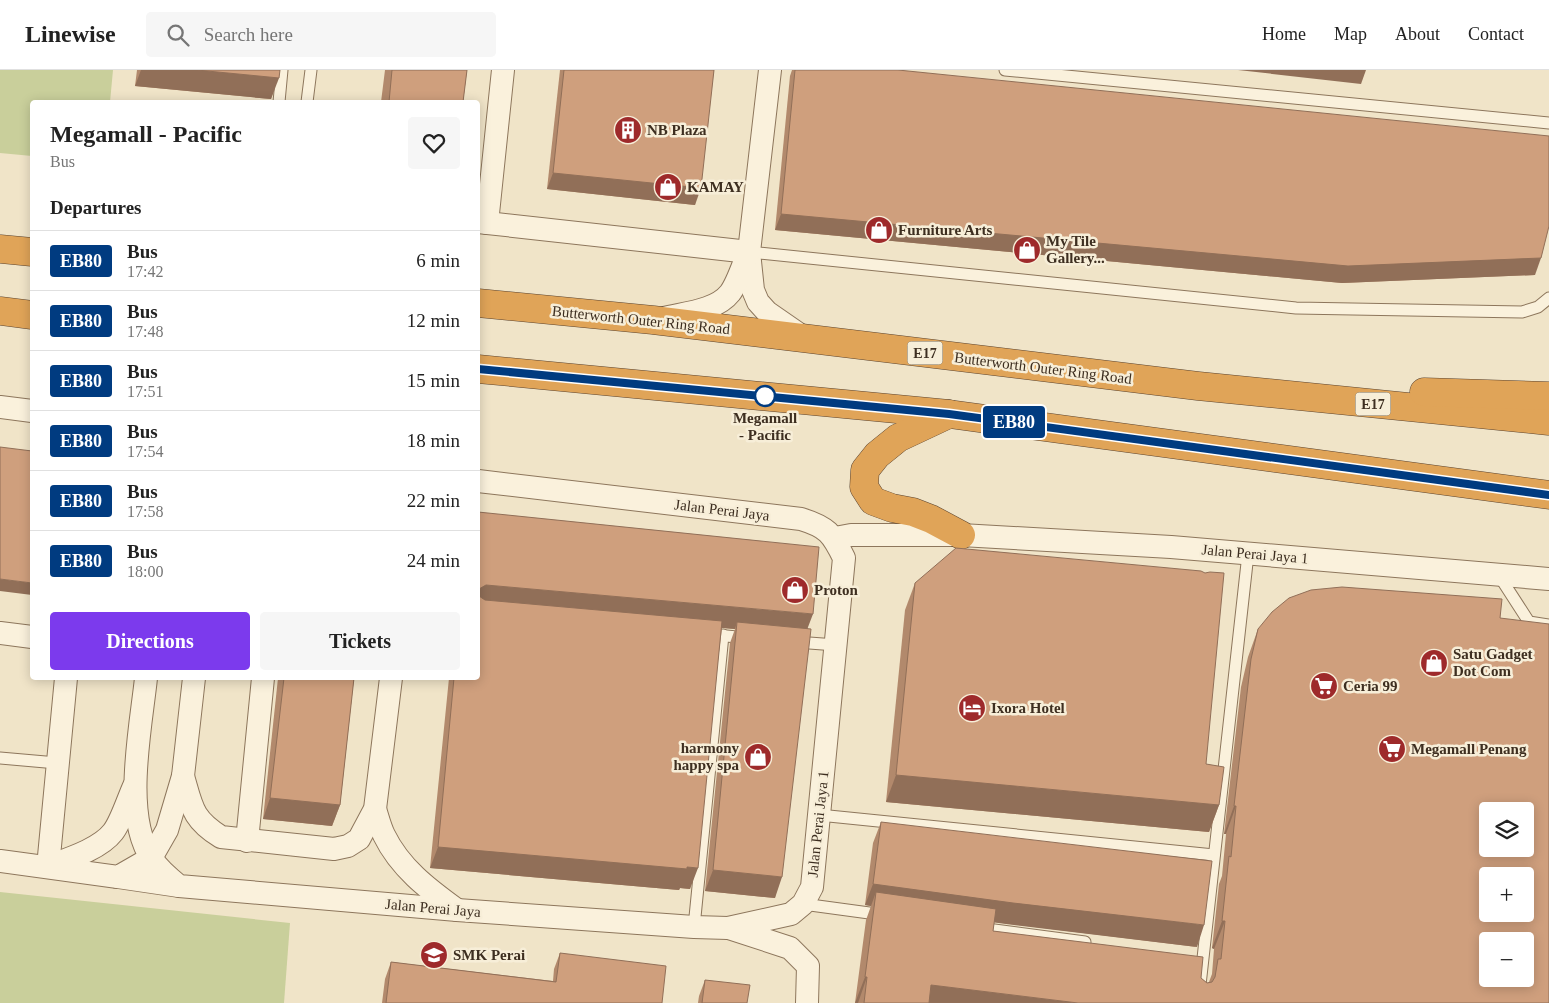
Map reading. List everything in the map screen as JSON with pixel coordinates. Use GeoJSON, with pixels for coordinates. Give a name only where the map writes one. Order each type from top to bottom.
{"type":"FeatureCollection","features":[{"type":"Feature","properties":{"kind":"highway"},"geometry":{"type":"LineString","coordinates":[[0,249],[30,252]]}},
{"type":"Feature","properties":{"kind":"highway","name":"Butterworth Outer Ring Road"},"geometry":{"type":"LineString","coordinates":[[480,303],[653,320],[1198,386],[1549,421]]}},
{"type":"Feature","properties":{"kind":"highway"},"geometry":{"type":"LineString","coordinates":[[0,311],[30,315]]}},
{"type":"Feature","properties":{"kind":"highway"},"geometry":{"type":"LineString","coordinates":[[480,369],[949,414],[1549,495]]}},
{"type":"Feature","properties":{"kind":"highway"},"geometry":{"type":"LineString","coordinates":[[1198,386],[1549,396]]}},
{"type":"Feature","properties":{"kind":"highway"},"geometry":{"type":"LineString","coordinates":[[949,414],[898,438],[877,455],[865,470],[864,487],[873,501],[892,508],[913,512],[961,535]]}},
{"type":"Feature","properties":{"kind":"street"},"geometry":{"type":"LineString","coordinates":[[502,70],[482,222],[749,252]]}},
{"type":"Feature","properties":{"kind":"street"},"geometry":{"type":"LineString","coordinates":[[770,70],[749,252],[753,290],[758,302],[767,312],[806,339]]}},
{"type":"Feature","properties":{"kind":"street"},"geometry":{"type":"LineString","coordinates":[[653,320],[705,308],[720,302],[730,293],[749,252]]}},
{"type":"Feature","properties":{"kind":"street"},"geometry":{"type":"LineString","coordinates":[[0,408],[30,411]]}},
{"type":"Feature","properties":{"kind":"street","name":"Jalan Perai Jaya"},"geometry":{"type":"LineString","coordinates":[[480,481],[801,519],[819,524],[835,538]]}},
{"type":"Feature","properties":{"kind":"street"},"geometry":{"type":"LineString","coordinates":[[835,538],[851,535],[961,535]]}},
{"type":"Feature","properties":{"kind":"street","name":"Jalan Perai Jaya 1"},"geometry":{"type":"LineString","coordinates":[[961,535],[1171,547],[1549,579]]}},
{"type":"Feature","properties":{"kind":"street","name":"Jalan Perai Jaya 1"},"geometry":{"type":"LineString","coordinates":[[803,904],[812,887],[844,558],[835,538]]}},
{"type":"Feature","properties":{"kind":"street"},"geometry":{"type":"LineString","coordinates":[[0,633],[30,637]]}},
{"type":"Feature","properties":{"kind":"street"},"geometry":{"type":"LineString","coordinates":[[66,680],[48,867],[100,844],[113,832],[134,786]]}},
{"type":"Feature","properties":{"kind":"street"},"geometry":{"type":"LineString","coordinates":[[146,680],[134,786],[140,834],[151,858],[164,875],[179,886]]}},
{"type":"Feature","properties":{"kind":"street"},"geometry":{"type":"LineString","coordinates":[[118,877],[151,858],[167,830],[183,776],[194,680]]}},
{"type":"Feature","properties":{"kind":"street"},"geometry":{"type":"LineString","coordinates":[[246,841],[263,680]]}},
{"type":"Feature","properties":{"kind":"street"},"geometry":{"type":"LineString","coordinates":[[183,776],[194,813],[206,827],[221,836],[246,841],[334,849],[348,846],[359,839],[375,810],[391,680]]}},
{"type":"Feature","properties":{"kind":"street"},"geometry":{"type":"LineString","coordinates":[[375,810],[384,835],[402,864],[427,888],[457,910]]}},
{"type":"Feature","properties":{"kind":"street","name":"Jalan Perai Jaya"},"geometry":{"type":"LineString","coordinates":[[0,861],[179,886],[457,910],[728,928]]}},
{"type":"Feature","properties":{"kind":"street"},"geometry":{"type":"LineString","coordinates":[[728,928],[791,914],[803,904]]}},
{"type":"Feature","properties":{"kind":"street"},"geometry":{"type":"LineString","coordinates":[[728,928],[790,948],[808,966],[807,1003]]}},
{"type":"Feature","properties":{"kind":"lane"},"geometry":{"type":"LineString","coordinates":[[279,100],[282,70]]}},
{"type":"Feature","properties":{"kind":"lane"},"geometry":{"type":"LineString","coordinates":[[307,100],[311,70]]}},
{"type":"Feature","properties":{"kind":"lane"},"geometry":{"type":"LineString","coordinates":[[1005,70],[1549,123]]}},
{"type":"Feature","properties":{"kind":"lane"},"geometry":{"type":"LineString","coordinates":[[749,252],[1296,308],[1522,312],[1538,307],[1549,298]]}},
{"type":"Feature","properties":{"kind":"lane"},"geometry":{"type":"LineString","coordinates":[[1198,1003],[1198,958],[1214,855],[1248,554]]}},
{"type":"Feature","properties":{"kind":"lane"},"geometry":{"type":"LineString","coordinates":[[1498,574],[1529,622],[1549,625]]}},
{"type":"Feature","properties":{"kind":"lane"},"geometry":{"type":"LineString","coordinates":[[694,633],[761,639]]}},
{"type":"Feature","properties":{"kind":"lane"},"geometry":{"type":"LineString","coordinates":[[694,927],[723,636]]}},
{"type":"Feature","properties":{"kind":"lane"},"geometry":{"type":"LineString","coordinates":[[789,641],[836,645]]}},
{"type":"Feature","properties":{"kind":"lane"},"geometry":{"type":"LineString","coordinates":[[0,758],[57,763]]}},
{"type":"Feature","properties":{"kind":"lane"},"geometry":{"type":"LineString","coordinates":[[819,815],[1214,855]]}},
{"type":"Feature","properties":{"kind":"lane"},"geometry":{"type":"LineString","coordinates":[[803,904],[891,916]]}},
{"type":"Feature","properties":{"kind":"lane"},"geometry":{"type":"LineString","coordinates":[[969,927],[1096,944]]}},
{"type":"Feature","properties":{"kind":"green space"},"geometry":{"type":"Polygon","coordinates":[[[0,70],[113,70],[110,100],[30,100],[30,156],[0,153],[0,70]]]}},
{"type":"Feature","properties":{"kind":"green space"},"geometry":{"type":"Polygon","coordinates":[[[0,892],[290,923],[284,1003],[0,1003],[0,892]]]}},
{"type":"Feature","properties":{"kind":"building"},"geometry":{"type":"Polygon","coordinates":[[[197,70],[280,70],[279,78],[197,70]]]}},
{"type":"Feature","properties":{"kind":"building"},"geometry":{"type":"Polygon","coordinates":[[[392,70],[467,70],[463,100],[389,100],[392,70]]]}},
{"type":"Feature","properties":{"kind":"building","name":"NB Plaza"},"geometry":{"type":"Polygon","coordinates":[[[564,70],[714,70],[701,188],[553,173],[564,70]]]}},
{"type":"Feature","properties":{"kind":"building"},"geometry":{"type":"Polygon","coordinates":[[[795,70],[898,70],[1549,136],[1549,226],[1541,258],[1348,266],[781,214],[795,70]]]}},
{"type":"Feature","properties":{"kind":"building"},"geometry":{"type":"Polygon","coordinates":[[[0,447],[30,451],[30,583],[0,579],[0,447]]]}},
{"type":"Feature","properties":{"kind":"building"},"geometry":{"type":"Polygon","coordinates":[[[480,512],[819,547],[813,614],[486,585],[480,588],[480,512]]]}},
{"type":"Feature","properties":{"kind":"building"},"geometry":{"type":"Polygon","coordinates":[[[956,548],[1201,571],[1205,573],[1224,573],[1206,764],[1224,767],[1219,805],[896,775],[915,583],[956,548]]]}},
{"type":"Feature","properties":{"kind":"building","name":"Megamall Penang"},"geometry":{"type":"Polygon","coordinates":[[[1342,587],[1502,599],[1500,618],[1549,624],[1549,1003],[1078,1003],[931,985],[929,1003],[864,1003],[867,977],[865,977],[876,892],[996,909],[993,931],[1203,957],[1201,978],[1207,983],[1212,982],[1215,977],[1218,959],[1221,959],[1225,921],[1222,921],[1229,856],[1231,857],[1236,806],[1234,806],[1251,659],[1258,629],[1272,612],[1289,598],[1311,590],[1342,587]]]}},
{"type":"Feature","properties":{"kind":"building"},"geometry":{"type":"Polygon","coordinates":[[[480,597],[485,600],[722,621],[698,868],[687,867],[687,869],[438,847],[454,680],[480,680],[480,597]]]}},
{"type":"Feature","properties":{"kind":"building"},"geometry":{"type":"Polygon","coordinates":[[[737,622],[811,629],[782,877],[713,870],[737,622]]]}},
{"type":"Feature","properties":{"kind":"building"},"geometry":{"type":"Polygon","coordinates":[[[284,680],[354,680],[340,805],[270,798],[284,680]]]}},
{"type":"Feature","properties":{"kind":"building"},"geometry":{"type":"Polygon","coordinates":[[[881,822],[1212,861],[1204,925],[1013,903],[873,884],[881,822]]]}},
{"type":"Feature","properties":{"kind":"building"},"geometry":{"type":"Polygon","coordinates":[[[560,953],[666,966],[662,1003],[386,1003],[391,962],[556,982],[560,953]]]}},
{"type":"Feature","properties":{"kind":"building"},"geometry":{"type":"Polygon","coordinates":[[[705,980],[750,985],[747,1003],[702,1003],[705,980]]]}},
{"type":"Feature","properties":{"kind":"bus line","name":"EB80"},"geometry":{"type":"LineString","coordinates":[[480,369],[949,414],[1549,495]]}},
{"type":"Feature","properties":{"kind":"place","name":"NB Plaza"},"geometry":{"type":"Point","coordinates":[628,130]}},
{"type":"Feature","properties":{"kind":"place","name":"KAMAY"},"geometry":{"type":"Point","coordinates":[668,187]}},
{"type":"Feature","properties":{"kind":"place","name":"Furniture Arts"},"geometry":{"type":"Point","coordinates":[879,230]}},
{"type":"Feature","properties":{"kind":"place","name":"My Tile Gallery..."},"geometry":{"type":"Point","coordinates":[1027,250]}},
{"type":"Feature","properties":{"kind":"place","name":"Megamall - Pacific"},"geometry":{"type":"Point","coordinates":[765,396]}},
{"type":"Feature","properties":{"kind":"place","name":"Proton"},"geometry":{"type":"Point","coordinates":[795,590]}},
{"type":"Feature","properties":{"kind":"place","name":"Satu Gadget Dot Com"},"geometry":{"type":"Point","coordinates":[1434,663]}},
{"type":"Feature","properties":{"kind":"place","name":"Ceria 99"},"geometry":{"type":"Point","coordinates":[1324,686]}},
{"type":"Feature","properties":{"kind":"place","name":"Ixora Hotel"},"geometry":{"type":"Point","coordinates":[972,708]}},
{"type":"Feature","properties":{"kind":"place","name":"Megamall Penang"},"geometry":{"type":"Point","coordinates":[1392,749]}},
{"type":"Feature","properties":{"kind":"place","name":"harmony happy spa"},"geometry":{"type":"Point","coordinates":[758,757]}},
{"type":"Feature","properties":{"kind":"place","name":"SMK Perai"},"geometry":{"type":"Point","coordinates":[434,955]}}]}
